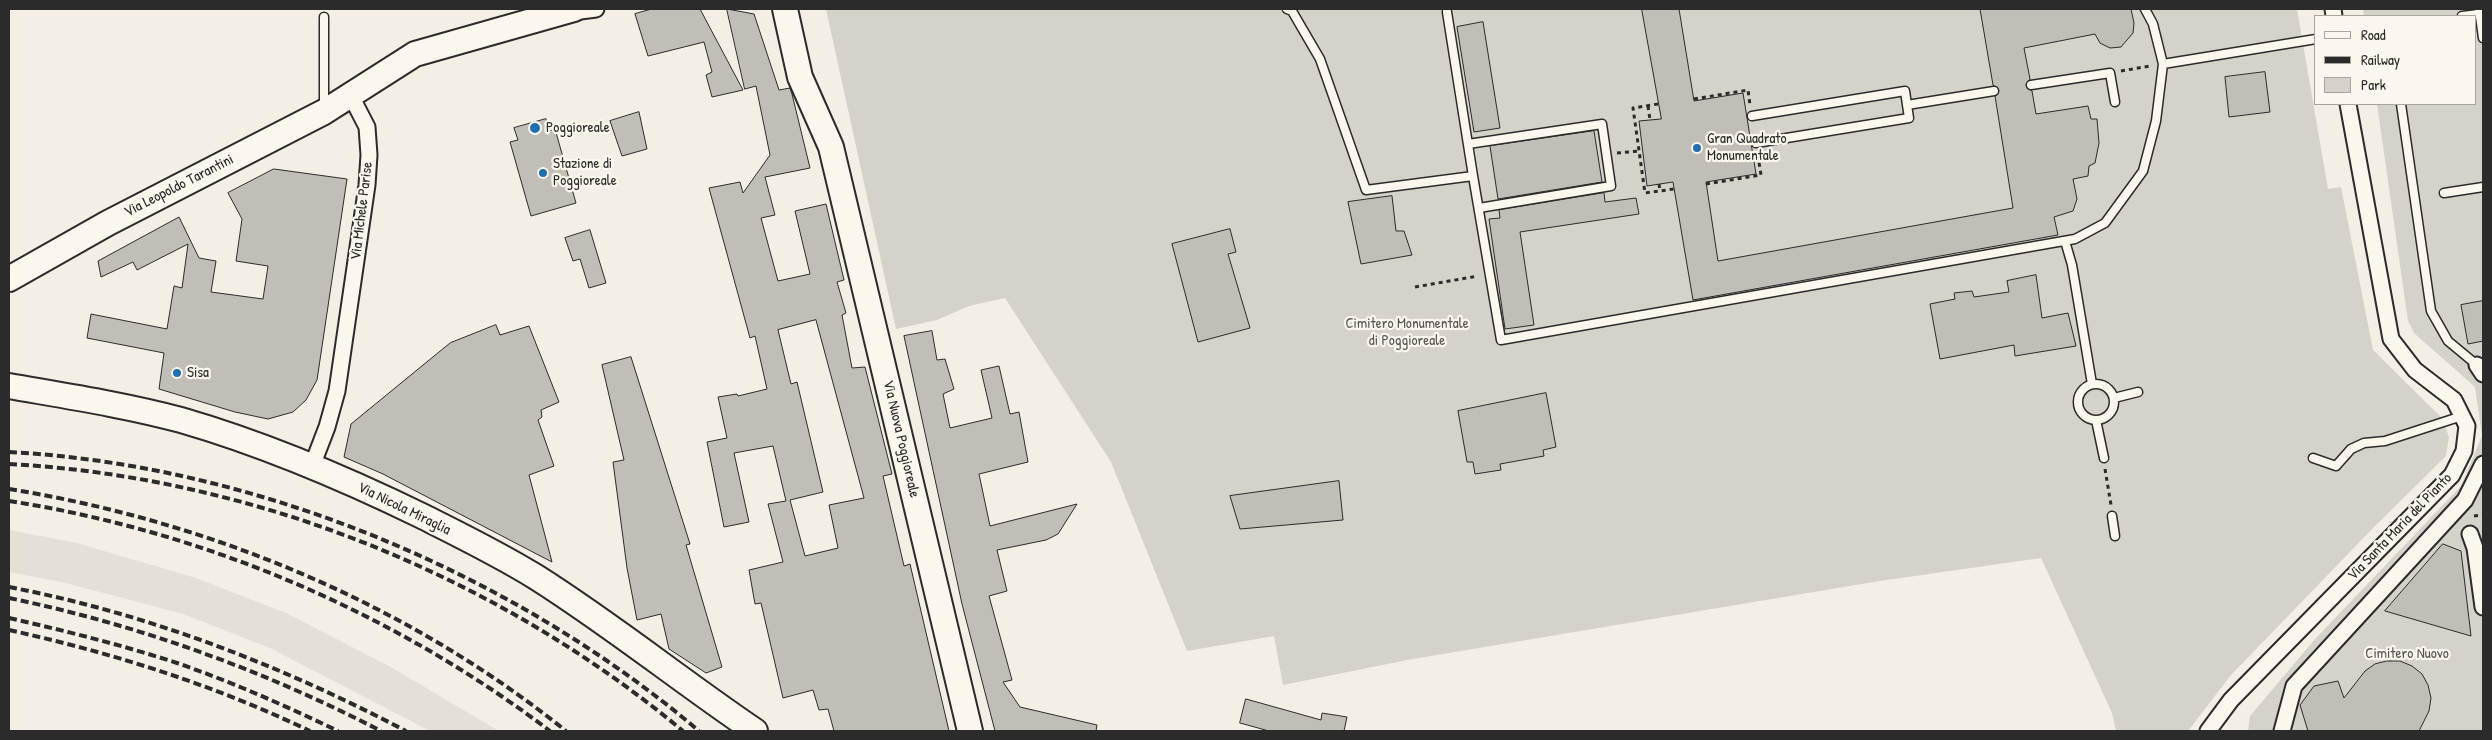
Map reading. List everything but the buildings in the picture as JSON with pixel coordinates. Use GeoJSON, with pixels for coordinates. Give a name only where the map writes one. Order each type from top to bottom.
{"type":"FeatureCollection","features":[{"type":"Feature","properties":{"kind":"main road","name":"Via Nuova Poggioreale"},"geometry":{"type":"LineString","coordinates":[[785,9],[800,77],[831,147],[970,731]]}},
{"type":"Feature","properties":{"kind":"main road"},"geometry":{"type":"LineString","coordinates":[[351,96],[398,63],[415,54],[570,11]]}},
{"type":"Feature","properties":{"kind":"main road","name":"Via Leopoldo Tarantini"},"geometry":{"type":"LineString","coordinates":[[9,279],[108,223],[324,112],[351,96]]}},
{"type":"Feature","properties":{"kind":"main road","name":"Via Nicola Miraglia"},"geometry":{"type":"LineString","coordinates":[[9,386],[100,402],[179,420],[235,436],[312,466],[376,494],[443,527],[534,576],[601,619],[755,731]]}},
{"type":"Feature","properties":{"kind":"street"},"geometry":{"type":"LineString","coordinates":[[570,11],[596,9]]}},
{"type":"Feature","properties":{"kind":"street","name":"Via Michele Parise"},"geometry":{"type":"LineString","coordinates":[[312,466],[327,427],[337,391],[367,185],[369,156],[367,127],[351,96]]}},
{"type":"Feature","properties":{"kind":"street","name":"Via Santa Maria del Pianto"},"geometry":{"type":"LineString","coordinates":[[2208,731],[2231,700],[2452,475],[2464,451],[2467,426],[2454,400],[2415,370],[2391,339],[2348,105]]}},
{"type":"Feature","properties":{"kind":"street"},"geometry":{"type":"LineString","coordinates":[[2282,731],[2294,686],[2466,500],[2483,464]]}},
{"type":"Feature","properties":{"kind":"street"},"geometry":{"type":"LineString","coordinates":[[2470,534],[2475,548],[2483,607]]}},
{"type":"Feature","properties":{"kind":"street","name":"Via Santa Maria del Pianto"},"geometry":{"type":"LineString","coordinates":[[2222,731],[2231,700]]}},
{"type":"Feature","properties":{"kind":"lane"},"geometry":{"type":"LineString","coordinates":[[1287,9],[1292,10],[1320,59],[1366,190],[1473,176]]}},
{"type":"Feature","properties":{"kind":"lane"},"geometry":{"type":"LineString","coordinates":[[1447,12],[1473,176],[1494,273],[1501,340],[2075,240],[2105,222],[2143,171],[2156,121],[2163,64],[2153,24],[2145,9]]}},
{"type":"Feature","properties":{"kind":"lane"},"geometry":{"type":"LineString","coordinates":[[2465,15],[2479,11],[2483,38]]}},
{"type":"Feature","properties":{"kind":"lane"},"geometry":{"type":"LineString","coordinates":[[324,17],[324,112]]}},
{"type":"Feature","properties":{"kind":"lane"},"geometry":{"type":"LineString","coordinates":[[2163,64],[2314,39]]}},
{"type":"Feature","properties":{"kind":"lane"},"geometry":{"type":"LineString","coordinates":[[2031,85],[2110,72],[2115,102]]}},
{"type":"Feature","properties":{"kind":"lane"},"geometry":{"type":"LineString","coordinates":[[1752,116],[1905,91],[1909,118],[1756,143]]}},
{"type":"Feature","properties":{"kind":"lane"},"geometry":{"type":"LineString","coordinates":[[1907,105],[1994,91]]}},
{"type":"Feature","properties":{"kind":"lane"},"geometry":{"type":"LineString","coordinates":[[2402,105],[2431,311],[2448,341],[2480,369]]}},
{"type":"Feature","properties":{"kind":"lane"},"geometry":{"type":"LineString","coordinates":[[1468,144],[1602,124],[1611,186],[1479,208]]}},
{"type":"Feature","properties":{"kind":"lane"},"geometry":{"type":"LineString","coordinates":[[2444,193],[2483,187]]}},
{"type":"Feature","properties":{"kind":"lane"},"geometry":{"type":"LineString","coordinates":[[2065,241],[2072,265],[2092,384]]}},
{"type":"Feature","properties":{"kind":"lane"},"geometry":{"type":"LineString","coordinates":[[2092,384],[2105,386],[2114,398],[2114,404],[2108,415],[2096,420],[2083,415],[2078,404],[2079,395],[2082,390],[2092,384]]}},
{"type":"Feature","properties":{"kind":"lane"},"geometry":{"type":"LineString","coordinates":[[2114,398],[2138,392]]}},
{"type":"Feature","properties":{"kind":"lane"},"geometry":{"type":"LineString","coordinates":[[2313,458],[2336,466],[2351,449],[2364,443],[2385,441],[2462,416]]}},
{"type":"Feature","properties":{"kind":"lane"},"geometry":{"type":"LineString","coordinates":[[2096,420],[2104,458]]}},
{"type":"Feature","properties":{"kind":"lane"},"geometry":{"type":"LineString","coordinates":[[2112,516],[2115,536]]}},
{"type":"Feature","properties":{"kind":"path"},"geometry":{"type":"LineString","coordinates":[[2110,72],[2163,64]]}},
{"type":"Feature","properties":{"kind":"path"},"geometry":{"type":"LineString","coordinates":[[1694,99],[1748,90],[1752,116]]}},
{"type":"Feature","properties":{"kind":"path"},"geometry":{"type":"LineString","coordinates":[[1658,104],[1633,108],[1646,193],[1674,189]]}},
{"type":"Feature","properties":{"kind":"path"},"geometry":{"type":"LineString","coordinates":[[1648,106],[1650,120]]}},
{"type":"Feature","properties":{"kind":"path"},"geometry":{"type":"LineString","coordinates":[[1706,184],[1761,175],[1756,143]]}},
{"type":"Feature","properties":{"kind":"path"},"geometry":{"type":"LineString","coordinates":[[1607,154],[1639,151]]}},
{"type":"Feature","properties":{"kind":"path"},"geometry":{"type":"LineString","coordinates":[[1659,184],[1660,191]]}},
{"type":"Feature","properties":{"kind":"path"},"geometry":{"type":"LineString","coordinates":[[1415,287],[1494,273]]}},
{"type":"Feature","properties":{"kind":"path"},"geometry":{"type":"LineString","coordinates":[[2104,458],[2110,503]]}},
{"type":"Feature","properties":{"kind":"path"},"geometry":{"type":"LineString","coordinates":[[2474,516],[2483,515]]}},
{"type":"Feature","properties":{"kind":"shaded area"},"geometry":{"type":"Polygon","coordinates":[[[9,530],[77,543],[196,578],[286,613],[389,666],[499,731],[430,731],[270,648],[183,614],[66,583],[9,572],[9,530]]]}},
{"type":"Feature","properties":{"kind":"green space","name":"Cimitero Monumentale di Poggioreale"},"geometry":{"type":"Polygon","coordinates":[[[826,9],[2297,9],[2328,189],[2341,187],[2373,350],[2442,418],[2449,437],[2446,456],[2375,526],[2231,675],[2188,731],[2116,731],[2112,713],[2041,558],[1880,581],[1407,660],[1283,685],[1274,636],[1187,651],[1111,462],[1005,298],[969,306],[937,320],[896,329],[826,9]]]}},
{"type":"Feature","properties":{"kind":"green space","name":"Cimitero Nuovo"},"geometry":{"type":"Polygon","coordinates":[[[2363,9],[2483,9],[2483,731],[2248,731],[2250,716],[2316,638],[2461,486],[2482,436],[2475,387],[2414,333],[2408,321],[2377,105],[2477,105],[2477,15],[2364,15],[2363,9]]]}},
{"type":"Feature","properties":{"kind":"railway"},"geometry":{"type":"LineString","coordinates":[[9,452],[101,461],[194,479],[286,504],[376,537],[463,576],[547,622],[626,674],[699,731]]}},
{"type":"Feature","properties":{"kind":"railway"},"geometry":{"type":"LineString","coordinates":[[9,464],[100,473],[191,489],[280,513],[367,544],[452,581],[533,625],[610,675],[683,731]]}},
{"type":"Feature","properties":{"kind":"railway"},"geometry":{"type":"LineString","coordinates":[[9,489],[84,503],[158,522],[231,546],[303,574],[373,607],[440,644],[505,685],[566,731]]}},
{"type":"Feature","properties":{"kind":"railway"},"geometry":{"type":"LineString","coordinates":[[9,501],[82,515],[153,533],[224,556],[293,583],[361,614],[427,649],[490,688],[550,731]]}},
{"type":"Feature","properties":{"kind":"railway"},"geometry":{"type":"LineString","coordinates":[[9,587],[61,598],[112,612],[213,644],[310,684],[406,731]]}},
{"type":"Feature","properties":{"kind":"railway"},"geometry":{"type":"LineString","coordinates":[[9,598],[105,622],[200,652],[291,688],[381,731]]}},
{"type":"Feature","properties":{"kind":"railway"},"geometry":{"type":"LineString","coordinates":[[9,618],[136,650],[177,663],[259,695],[338,731]]}},
{"type":"Feature","properties":{"kind":"railway"},"geometry":{"type":"LineString","coordinates":[[9,630],[86,649],[162,672],[237,699],[310,731]]}},
{"type":"Feature","properties":{"kind":"place","name":"Poggioreale"},"geometry":{"type":"Point","coordinates":[535,128]}},
{"type":"Feature","properties":{"kind":"place","name":"Gran Quadrato Monumentale"},"geometry":{"type":"Point","coordinates":[1697,148]}},
{"type":"Feature","properties":{"kind":"place","name":"Stazione di Poggioreale"},"geometry":{"type":"Point","coordinates":[543,173]}},
{"type":"Feature","properties":{"kind":"place","name":"Sisa"},"geometry":{"type":"Point","coordinates":[177,373]}}]}
